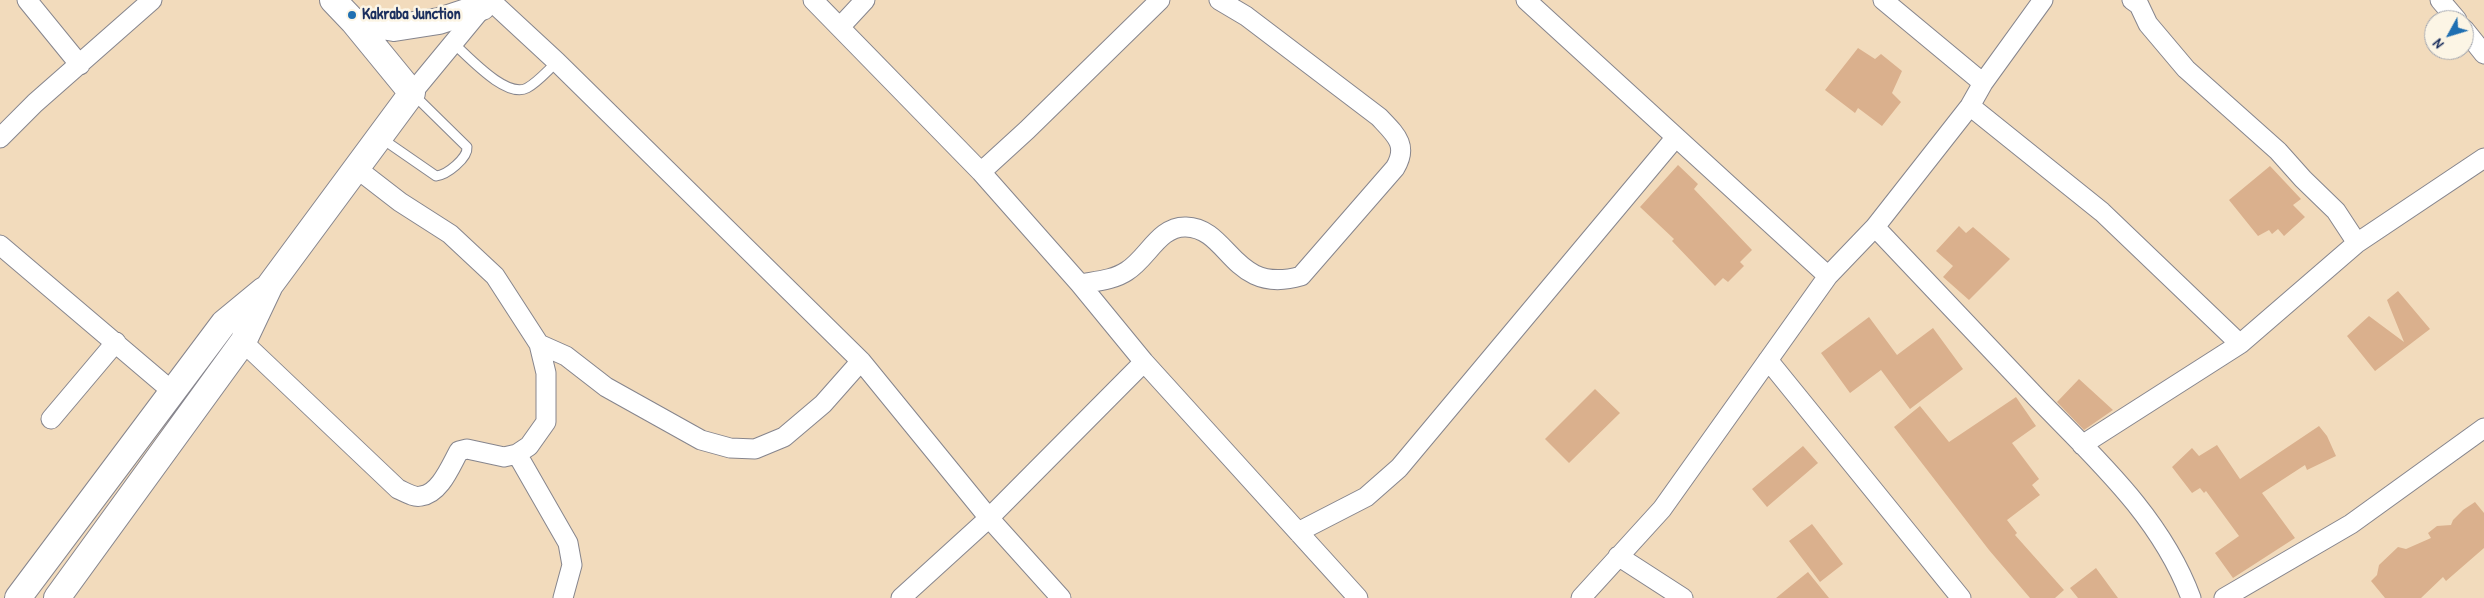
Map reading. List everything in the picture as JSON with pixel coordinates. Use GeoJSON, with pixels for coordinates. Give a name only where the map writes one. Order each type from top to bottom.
{"type":"FeatureCollection","features":[{"type":"Feature","properties":{"kind":"street"},"geometry":{"type":"LineString","coordinates":[[27,0],[80,65]]}},
{"type":"Feature","properties":{"kind":"street"},"geometry":{"type":"LineString","coordinates":[[0,138],[35,103],[152,0]]}},
{"type":"Feature","properties":{"kind":"street"},"geometry":{"type":"LineString","coordinates":[[333,0],[412,92]]}},
{"type":"Feature","properties":{"kind":"street"},"geometry":{"type":"LineString","coordinates":[[813,0],[981,172],[1080,284],[1144,362],[1358,598]]}},
{"type":"Feature","properties":{"kind":"street"},"geometry":{"type":"LineString","coordinates":[[840,26],[865,0]]}},
{"type":"Feature","properties":{"kind":"street"},"geometry":{"type":"LineString","coordinates":[[981,172],[1027,130],[1160,0]]}},
{"type":"Feature","properties":{"kind":"street"},"geometry":{"type":"LineString","coordinates":[[1080,284],[1126,272],[1139,262],[1164,233],[1177,227],[1188,226],[1209,235],[1241,267],[1261,278],[1278,280],[1301,276],[1395,168],[1402,156],[1401,146],[1394,132],[1379,117],[1246,16],[1219,0]]}},
{"type":"Feature","properties":{"kind":"street"},"geometry":{"type":"LineString","coordinates":[[1526,0],[1828,276]]}},
{"type":"Feature","properties":{"kind":"street"},"geometry":{"type":"LineString","coordinates":[[1883,0],[1983,83]]}},
{"type":"Feature","properties":{"kind":"street"},"geometry":{"type":"LineString","coordinates":[[1581,598],[1662,509],[1828,276],[1875,227],[1970,106],[1983,83],[2043,0]]}},
{"type":"Feature","properties":{"kind":"street"},"geometry":{"type":"LineString","coordinates":[[2132,0],[2138,5],[2148,24],[2186,69],[2278,151],[2336,211],[2356,243]]}},
{"type":"Feature","properties":{"kind":"street"},"geometry":{"type":"LineString","coordinates":[[2440,0],[2448,10]]}},
{"type":"Feature","properties":{"kind":"street"},"geometry":{"type":"LineString","coordinates":[[353,21],[394,28],[439,21],[487,2]]}},
{"type":"Feature","properties":{"kind":"street"},"geometry":{"type":"LineString","coordinates":[[57,598],[243,342],[270,285],[412,92],[487,2]]}},
{"type":"Feature","properties":{"kind":"street"},"geometry":{"type":"LineString","coordinates":[[487,2],[557,62],[861,361],[989,518],[1061,598]]}},
{"type":"Feature","properties":{"kind":"street"},"geometry":{"type":"LineString","coordinates":[[2474,42],[2484,54]]}},
{"type":"Feature","properties":{"kind":"street"},"geometry":{"type":"LineString","coordinates":[[1970,106],[2102,212],[2240,344]]}},
{"type":"Feature","properties":{"kind":"street"},"geometry":{"type":"LineString","coordinates":[[1298,532],[1366,498],[1399,468],[1676,137]]}},
{"type":"Feature","properties":{"kind":"street"},"geometry":{"type":"LineString","coordinates":[[2082,445],[2240,344],[2356,243],[2484,158]]}},
{"type":"Feature","properties":{"kind":"street"},"geometry":{"type":"LineString","coordinates":[[243,342],[398,489],[413,495],[421,496],[432,491],[440,483],[459,451],[467,449],[504,457],[518,454],[529,446],[546,422],[546,374],[539,344],[494,276],[450,234],[400,202],[356,168]]}},
{"type":"Feature","properties":{"kind":"street"},"geometry":{"type":"LineString","coordinates":[[1875,227],[2082,445],[2154,525],[2174,557],[2191,598]]}},
{"type":"Feature","properties":{"kind":"street"},"geometry":{"type":"LineString","coordinates":[[0,245],[173,392]]}},
{"type":"Feature","properties":{"kind":"street"},"geometry":{"type":"LineString","coordinates":[[18,598],[224,323],[270,285]]}},
{"type":"Feature","properties":{"kind":"street"},"geometry":{"type":"LineString","coordinates":[[51,419],[116,342]]}},
{"type":"Feature","properties":{"kind":"street"},"geometry":{"type":"LineString","coordinates":[[539,344],[566,356],[606,387],[701,440],[730,448],[755,449],[784,437],[823,404],[861,361]]}},
{"type":"Feature","properties":{"kind":"street"},"geometry":{"type":"LineString","coordinates":[[1768,360],[1961,598]]}},
{"type":"Feature","properties":{"kind":"street"},"geometry":{"type":"LineString","coordinates":[[901,598],[989,518],[1144,362]]}},
{"type":"Feature","properties":{"kind":"street"},"geometry":{"type":"LineString","coordinates":[[2224,598],[2351,524],[2484,428]]}},
{"type":"Feature","properties":{"kind":"street"},"geometry":{"type":"LineString","coordinates":[[518,454],[568,543],[572,565],[563,598]]}},
{"type":"Feature","properties":{"kind":"street"},"geometry":{"type":"LineString","coordinates":[[1618,556],[1683,598]]}},
{"type":"Feature","properties":{"kind":"lane"},"geometry":{"type":"LineString","coordinates":[[454,42],[498,82],[512,90],[526,88],[557,62]]}},
{"type":"Feature","properties":{"kind":"lane"},"geometry":{"type":"LineString","coordinates":[[379,136],[436,176],[445,174],[465,154],[467,146],[412,92]]}},
{"type":"Feature","properties":{"kind":"building"},"geometry":{"type":"Polygon","coordinates":[[[1858,48],[1875,59],[1881,54],[1902,71],[1892,93],[1901,102],[1882,126],[1858,108],[1855,113],[1825,90],[1858,48]]]}},
{"type":"Feature","properties":{"kind":"building"},"geometry":{"type":"Polygon","coordinates":[[[1678,165],[1698,184],[1694,189],[1752,250],[1740,262],[1744,266],[1728,282],[1723,278],[1715,286],[1672,241],[1674,239],[1640,207],[1678,165]]]}},
{"type":"Feature","properties":{"kind":"building"},"geometry":{"type":"Polygon","coordinates":[[[2270,166],[2301,199],[2293,205],[2305,217],[2284,236],[2278,229],[2272,234],[2269,230],[2258,236],[2229,200],[2270,166]]]}},
{"type":"Feature","properties":{"kind":"building"},"geometry":{"type":"Polygon","coordinates":[[[1959,226],[1966,233],[1973,227],[2010,259],[1969,300],[1943,277],[1953,266],[1936,251],[1959,226]]]}},
{"type":"Feature","properties":{"kind":"building"},"geometry":{"type":"Polygon","coordinates":[[[2398,291],[2430,329],[2375,371],[2347,336],[2369,316],[2404,342],[2387,300],[2398,291]]]}},
{"type":"Feature","properties":{"kind":"building"},"geometry":{"type":"Polygon","coordinates":[[[1869,317],[1897,355],[1933,328],[1963,369],[1910,409],[1881,370],[1850,393],[1821,353],[1869,317]]]}},
{"type":"Feature","properties":{"kind":"building"},"geometry":{"type":"Polygon","coordinates":[[[2079,379],[2113,410],[2084,430],[2057,402],[2079,379]]]}},
{"type":"Feature","properties":{"kind":"building"},"geometry":{"type":"Polygon","coordinates":[[[1595,389],[1620,413],[1569,463],[1545,439],[1595,389]]]}},
{"type":"Feature","properties":{"kind":"building"},"geometry":{"type":"Polygon","coordinates":[[[2016,397],[2036,426],[2012,443],[2039,479],[2032,485],[2040,495],[2007,520],[2017,533],[2015,535],[2064,590],[2055,598],[2030,598],[1989,550],[1894,427],[1920,406],[1949,442],[2016,397]]]}},
{"type":"Feature","properties":{"kind":"building"},"geometry":{"type":"Polygon","coordinates":[[[2319,426],[2327,436],[2336,456],[2307,470],[2305,465],[2262,493],[2295,538],[2233,578],[2215,553],[2239,536],[2206,491],[2204,493],[2200,488],[2192,493],[2172,467],[2192,448],[2199,456],[2217,445],[2240,479],[2319,426]]]}},
{"type":"Feature","properties":{"kind":"building"},"geometry":{"type":"Polygon","coordinates":[[[1803,446],[1818,463],[1767,507],[1752,489],[1803,446]]]}},
{"type":"Feature","properties":{"kind":"building"},"geometry":{"type":"Polygon","coordinates":[[[2475,502],[2484,513],[2484,548],[2446,581],[2443,577],[2421,598],[2385,598],[2371,581],[2377,575],[2379,565],[2398,547],[2406,549],[2431,538],[2428,533],[2437,526],[2451,525],[2453,520],[2463,510],[2475,502]]]}},
{"type":"Feature","properties":{"kind":"building"},"geometry":{"type":"Polygon","coordinates":[[[1812,524],[1843,564],[1820,582],[1789,541],[1812,524]]]}},
{"type":"Feature","properties":{"kind":"building"},"geometry":{"type":"Polygon","coordinates":[[[2096,568],[2118,598],[2078,598],[2070,588],[2096,568]]]}},
{"type":"Feature","properties":{"kind":"building"},"geometry":{"type":"Polygon","coordinates":[[[1808,572],[1829,598],[1776,598],[1808,572]]]}},
{"type":"Feature","properties":{"kind":"place","name":"Kakraba Junction"},"geometry":{"type":"Point","coordinates":[352,15]}}]}
